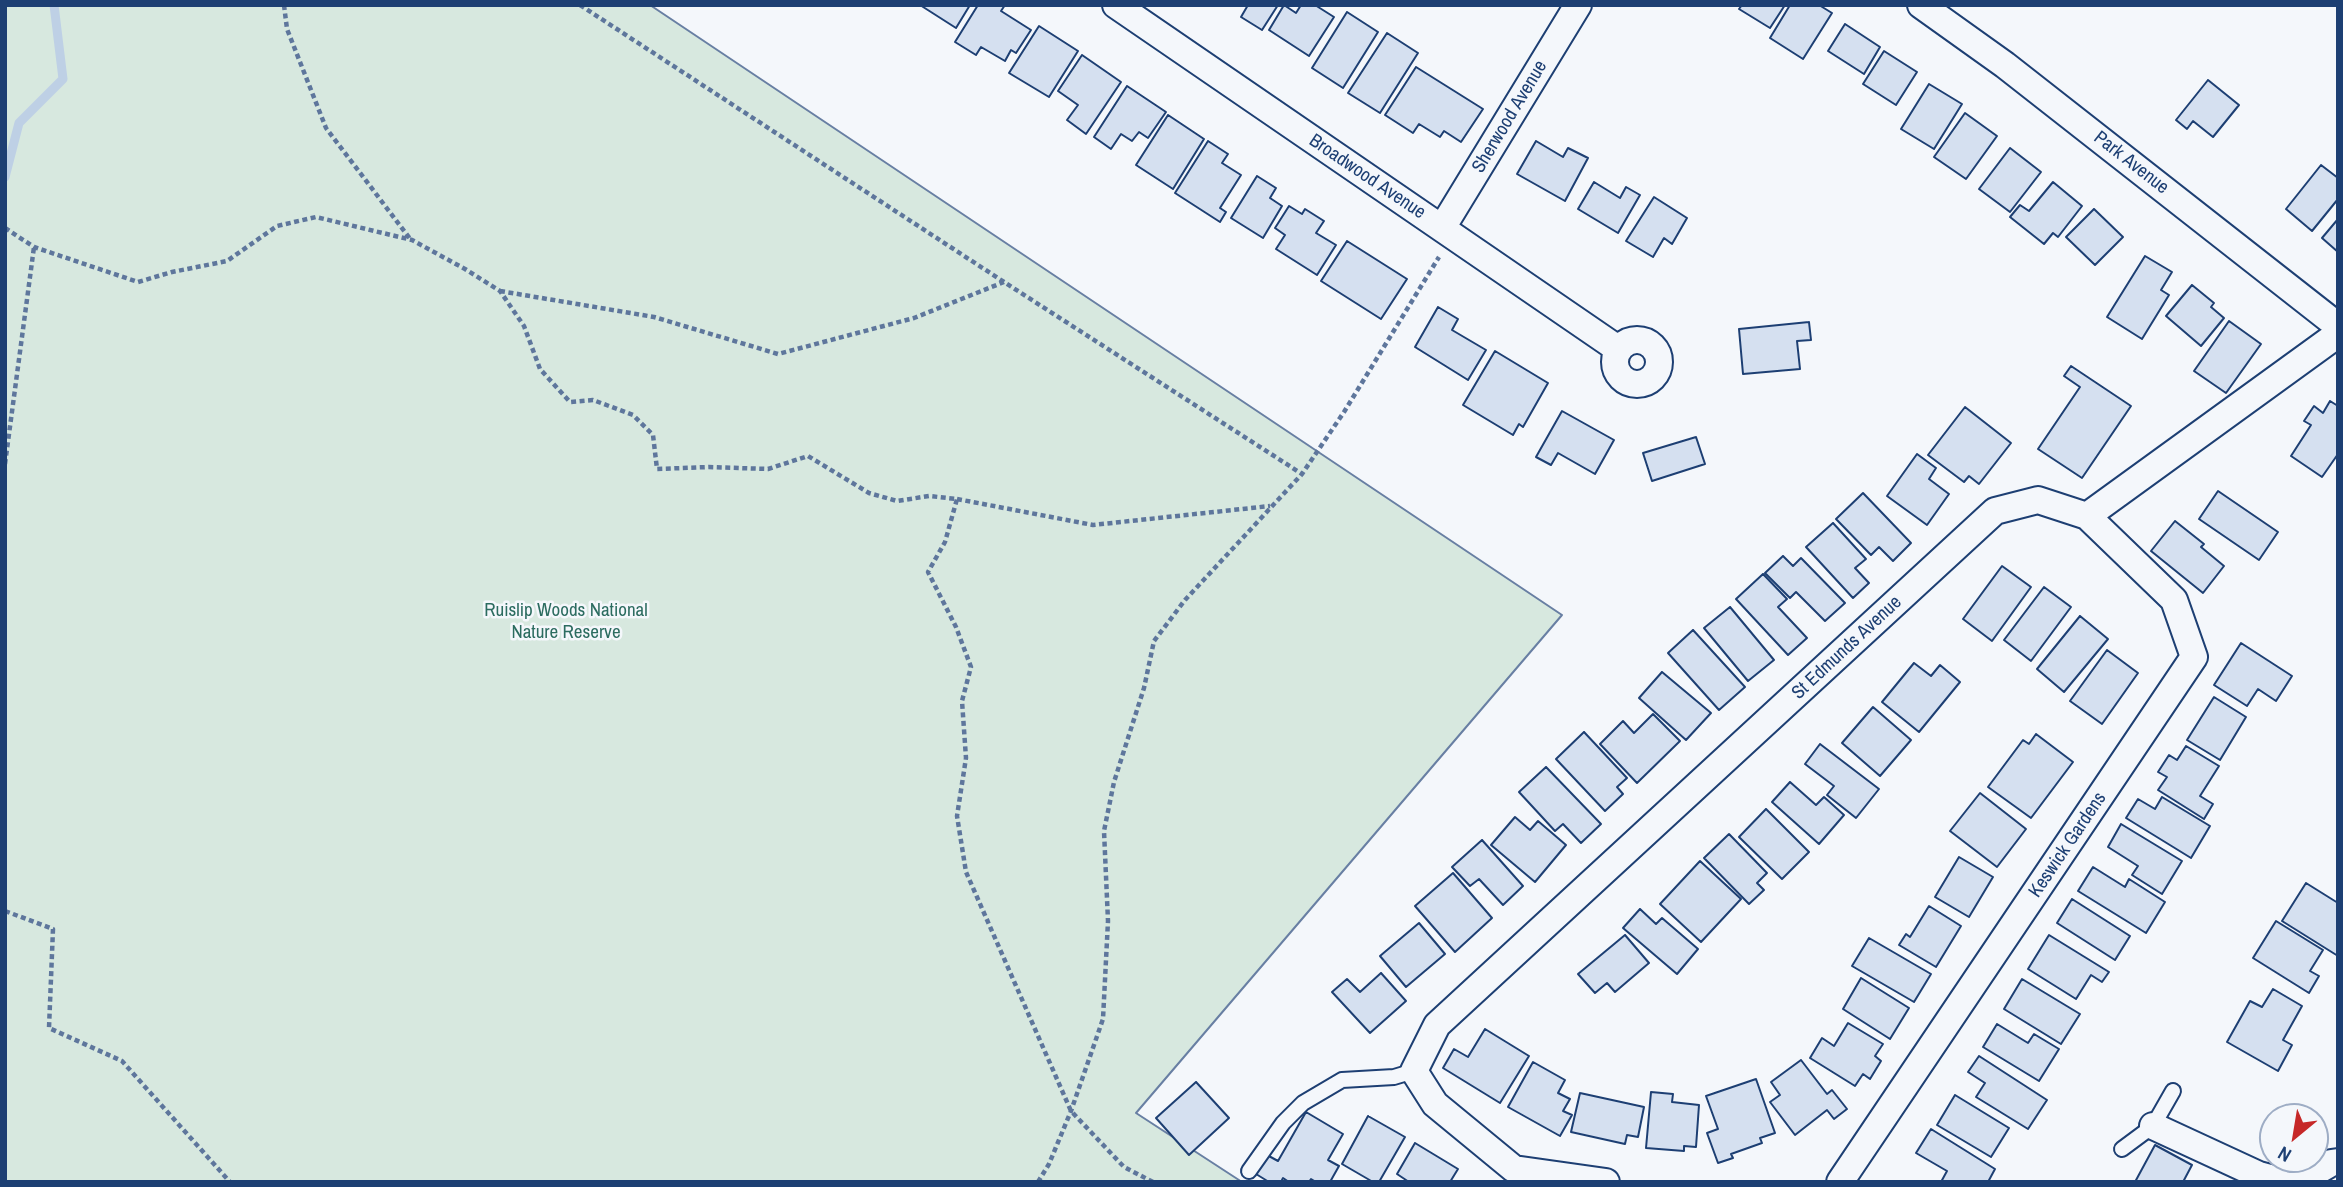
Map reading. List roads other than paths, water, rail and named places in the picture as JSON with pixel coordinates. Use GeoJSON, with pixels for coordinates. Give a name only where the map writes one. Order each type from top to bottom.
{"type":"FeatureCollection","features":[{"type":"Feature","properties":{"kind":"street","name":"Broadwood Avenue"},"geometry":{"type":"LineString","coordinates":[[1116,5],[1618,349]]}},
{"type":"Feature","properties":{"kind":"street","name":"Sherwood Avenue"},"geometry":{"type":"LineString","coordinates":[[1447,232],[1578,5]]}},
{"type":"Feature","properties":{"kind":"street","name":"Park Avenue"},"geometry":{"type":"LineString","coordinates":[[1920,5],[2005,65],[2338,326]]}},
{"type":"Feature","properties":{"kind":"street"},"geometry":{"type":"LineString","coordinates":[[2087,516],[2338,334]]}},
{"type":"Feature","properties":{"kind":"street","name":"St Edmunds Avenue"},"geometry":{"type":"LineString","coordinates":[[1414,1071],[1437,1025],[1995,512],[2038,500],[2087,516]]}},
{"type":"Feature","properties":{"kind":"street","name":"Keswick Gardens"},"geometry":{"type":"LineString","coordinates":[[1840,1182],[2194,657],[2174,600],[2087,516]]}},
{"type":"Feature","properties":{"kind":"street"},"geometry":{"type":"LineString","coordinates":[[1414,1071],[1435,1104],[1514,1170],[1606,1182]]}},
{"type":"Feature","properties":{"kind":"street"},"geometry":{"type":"LineString","coordinates":[[2153,1126],[2259,1175],[2285,1182],[2307,1177],[2331,1163],[2338,1162]]}},
{"type":"Feature","properties":{"kind":"lane"},"geometry":{"type":"LineString","coordinates":[[1249,1171],[1283,1123],[1303,1103],[1342,1080],[1394,1077],[1414,1071]]}},
{"type":"Feature","properties":{"kind":"lane"},"geometry":{"type":"LineString","coordinates":[[2122,1149],[2153,1126],[2173,1091]]}},
{"type":"Feature","properties":{"kind":"waterway"},"geometry":{"type":"LineString","coordinates":[[5,177],[19,123],[63,79],[54,5]]}},
{"type":"Feature","properties":{"kind":"park label","name":"Ruislip Woods National Nature Reserve"},"geometry":{"type":"Point","coordinates":[566,622]}}]}
